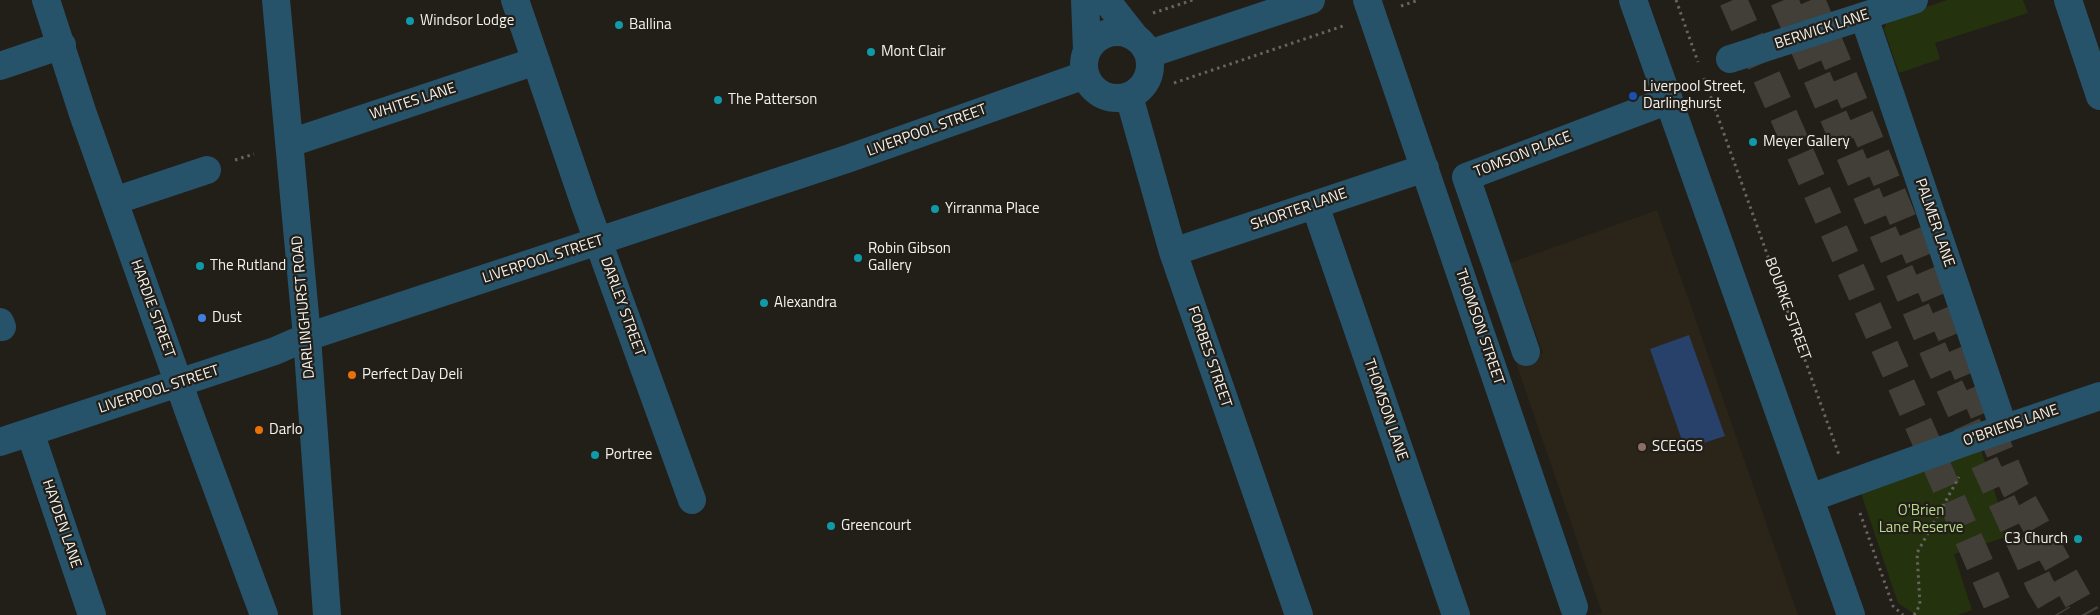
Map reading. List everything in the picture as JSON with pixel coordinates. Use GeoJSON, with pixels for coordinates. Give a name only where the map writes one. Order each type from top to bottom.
{"type":"FeatureCollection","features":[{"type":"Feature","properties":{"kind":"street","name":"HARDIE STREET"},"geometry":{"type":"LineString","coordinates":[[46,0],[83,114],[264,615]]}},
{"type":"Feature","properties":{"kind":"street","name":"DARLINGHURST ROAD"},"geometry":{"type":"LineString","coordinates":[[276,0],[307,337],[326,615]]}},
{"type":"Feature","properties":{"kind":"street","name":"DARLEY STREET"},"geometry":{"type":"LineString","coordinates":[[515,0],[598,241],[692,500]]}},
{"type":"Feature","properties":{"kind":"street"},"geometry":{"type":"LineString","coordinates":[[1084,0],[1086,62],[1092,87],[1103,95],[1116,98],[1129,96],[1140,89],[1147,79],[1150,67],[1142,46],[1106,0]]}},
{"type":"Feature","properties":{"kind":"street"},"geometry":{"type":"LineString","coordinates":[[1142,46],[1311,0]]}},
{"type":"Feature","properties":{"kind":"street"},"geometry":{"type":"LineString","coordinates":[[1633,0],[1851,615]]}},
{"type":"Feature","properties":{"kind":"street","name":"BERWICK LANE"},"geometry":{"type":"LineString","coordinates":[[1730,59],[1914,0]]}},
{"type":"Feature","properties":{"kind":"street"},"geometry":{"type":"LineString","coordinates":[[2068,0],[2100,96]]}},
{"type":"Feature","properties":{"kind":"street","name":"THOMSON STREET"},"geometry":{"type":"LineString","coordinates":[[1370,8],[1574,607]]}},
{"type":"Feature","properties":{"kind":"street","name":"PALMER LANE"},"geometry":{"type":"LineString","coordinates":[[1864,17],[1992,432]]}},
{"type":"Feature","properties":{"kind":"street"},"geometry":{"type":"LineString","coordinates":[[1086,62],[1094,41],[1109,33],[1125,33],[1142,46]]}},
{"type":"Feature","properties":{"kind":"street"},"geometry":{"type":"LineString","coordinates":[[0,66],[62,45]]}},
{"type":"Feature","properties":{"kind":"street","name":"WHITES LANE"},"geometry":{"type":"LineString","coordinates":[[290,142],[536,61]]}},
{"type":"Feature","properties":{"kind":"street","name":"LIVERPOOL STREET"},"geometry":{"type":"LineString","coordinates":[[0,442],[275,351],[307,337],[847,159],[1086,62]]}},
{"type":"Feature","properties":{"kind":"street","name":"FORBES STREET"},"geometry":{"type":"LineString","coordinates":[[1129,96],[1173,252],[1299,615]]}},
{"type":"Feature","properties":{"kind":"street","name":"TOMSON PLACE"},"geometry":{"type":"LineString","coordinates":[[1526,352],[1466,177],[1669,100]]}},
{"type":"Feature","properties":{"kind":"street","name":"SHORTER LANE"},"geometry":{"type":"LineString","coordinates":[[1173,252],[1425,168]]}},
{"type":"Feature","properties":{"kind":"street"},"geometry":{"type":"LineString","coordinates":[[114,201],[207,170]]}},
{"type":"Feature","properties":{"kind":"street","name":"THOMSON LANE"},"geometry":{"type":"LineString","coordinates":[[1315,205],[1456,615]]}},
{"type":"Feature","properties":{"kind":"street","name":"O'BRIENS LANE"},"geometry":{"type":"LineString","coordinates":[[1810,498],[1992,432],[2100,396]]}},
{"type":"Feature","properties":{"kind":"street","name":"HAYDEN LANE"},"geometry":{"type":"LineString","coordinates":[[30,432],[92,615]]}},
{"type":"Feature","properties":{"kind":"path"},"geometry":{"type":"LineString","coordinates":[[1151,13],[1193,0]]}},
{"type":"Feature","properties":{"kind":"path"},"geometry":{"type":"LineString","coordinates":[[1174,83],[1370,8],[1419,0]]}},
{"type":"Feature","properties":{"kind":"path","name":"BOURKE STREET"},"geometry":{"type":"LineString","coordinates":[[1676,0],[1893,606],[1903,615]]}},
{"type":"Feature","properties":{"kind":"path"},"geometry":{"type":"LineString","coordinates":[[1914,615],[1920,605],[1917,553],[1992,432]]}},
{"type":"Feature","properties":{"kind":"shaded area","name":"SCEGGS"},"geometry":{"type":"Polygon","coordinates":[[[1657,210],[1798,615],[1594,615],[1602,613],[1516,363],[1543,353],[1510,263],[1657,210]]]}},
{"type":"Feature","properties":{"kind":"green space"},"geometry":{"type":"Polygon","coordinates":[[[1947,0],[2023,0],[2028,13],[1935,43],[1940,59],[1899,73],[1884,29],[1888,20],[1947,0]]]}},
{"type":"Feature","properties":{"kind":"green space","name":"O'Brien Lane Reserve"},"geometry":{"type":"Polygon","coordinates":[[[1981,450],[2009,536],[1954,554],[1972,610],[1958,615],[1916,615],[1898,603],[1860,490],[1981,450]]]}},
{"type":"Feature","properties":{"kind":"water"},"geometry":{"type":"Polygon","coordinates":[[[1689,335],[1725,436],[1685,449],[1650,349],[1689,335]]]}},
{"type":"Feature","properties":{"kind":"tunnel"},"geometry":{"type":"LineString","coordinates":[[1733,0],[2002,615]]}},
{"type":"Feature","properties":{"kind":"tunnel"},"geometry":{"type":"LineString","coordinates":[[1784,0],[1938,361],[2040,585],[2058,615]]}},
{"type":"Feature","properties":{"kind":"tunnel"},"geometry":{"type":"LineString","coordinates":[[1811,0],[2015,488],[2086,615]]}},
{"type":"Feature","properties":{"kind":"place","name":"Windsor Lodge"},"geometry":{"type":"Point","coordinates":[410,21]}},
{"type":"Feature","properties":{"kind":"place","name":"Ballina"},"geometry":{"type":"Point","coordinates":[619,25]}},
{"type":"Feature","properties":{"kind":"place","name":"Mont Clair"},"geometry":{"type":"Point","coordinates":[871,52]}},
{"type":"Feature","properties":{"kind":"place","name":"Liverpool Street, Darlinghurst"},"geometry":{"type":"Point","coordinates":[1633,96]}},
{"type":"Feature","properties":{"kind":"place","name":"The Patterson"},"geometry":{"type":"Point","coordinates":[718,100]}},
{"type":"Feature","properties":{"kind":"place","name":"Meyer Gallery"},"geometry":{"type":"Point","coordinates":[1753,142]}},
{"type":"Feature","properties":{"kind":"place","name":"Yirranma Place"},"geometry":{"type":"Point","coordinates":[935,209]}},
{"type":"Feature","properties":{"kind":"place","name":"Robin Gibson Gallery"},"geometry":{"type":"Point","coordinates":[858,258]}},
{"type":"Feature","properties":{"kind":"place","name":"The Rutland"},"geometry":{"type":"Point","coordinates":[200,266]}},
{"type":"Feature","properties":{"kind":"place","name":"Alexandra"},"geometry":{"type":"Point","coordinates":[764,303]}},
{"type":"Feature","properties":{"kind":"place","name":"Dust"},"geometry":{"type":"Point","coordinates":[202,318]}},
{"type":"Feature","properties":{"kind":"place","name":"Perfect Day Deli"},"geometry":{"type":"Point","coordinates":[352,375]}},
{"type":"Feature","properties":{"kind":"place","name":"Darlo"},"geometry":{"type":"Point","coordinates":[259,430]}},
{"type":"Feature","properties":{"kind":"place","name":"SCEGGS"},"geometry":{"type":"Point","coordinates":[1642,447]}},
{"type":"Feature","properties":{"kind":"place","name":"Portree"},"geometry":{"type":"Point","coordinates":[595,455]}},
{"type":"Feature","properties":{"kind":"place","name":"Greencourt"},"geometry":{"type":"Point","coordinates":[831,526]}},
{"type":"Feature","properties":{"kind":"place","name":"C3 Church"},"geometry":{"type":"Point","coordinates":[2078,539]}}]}
